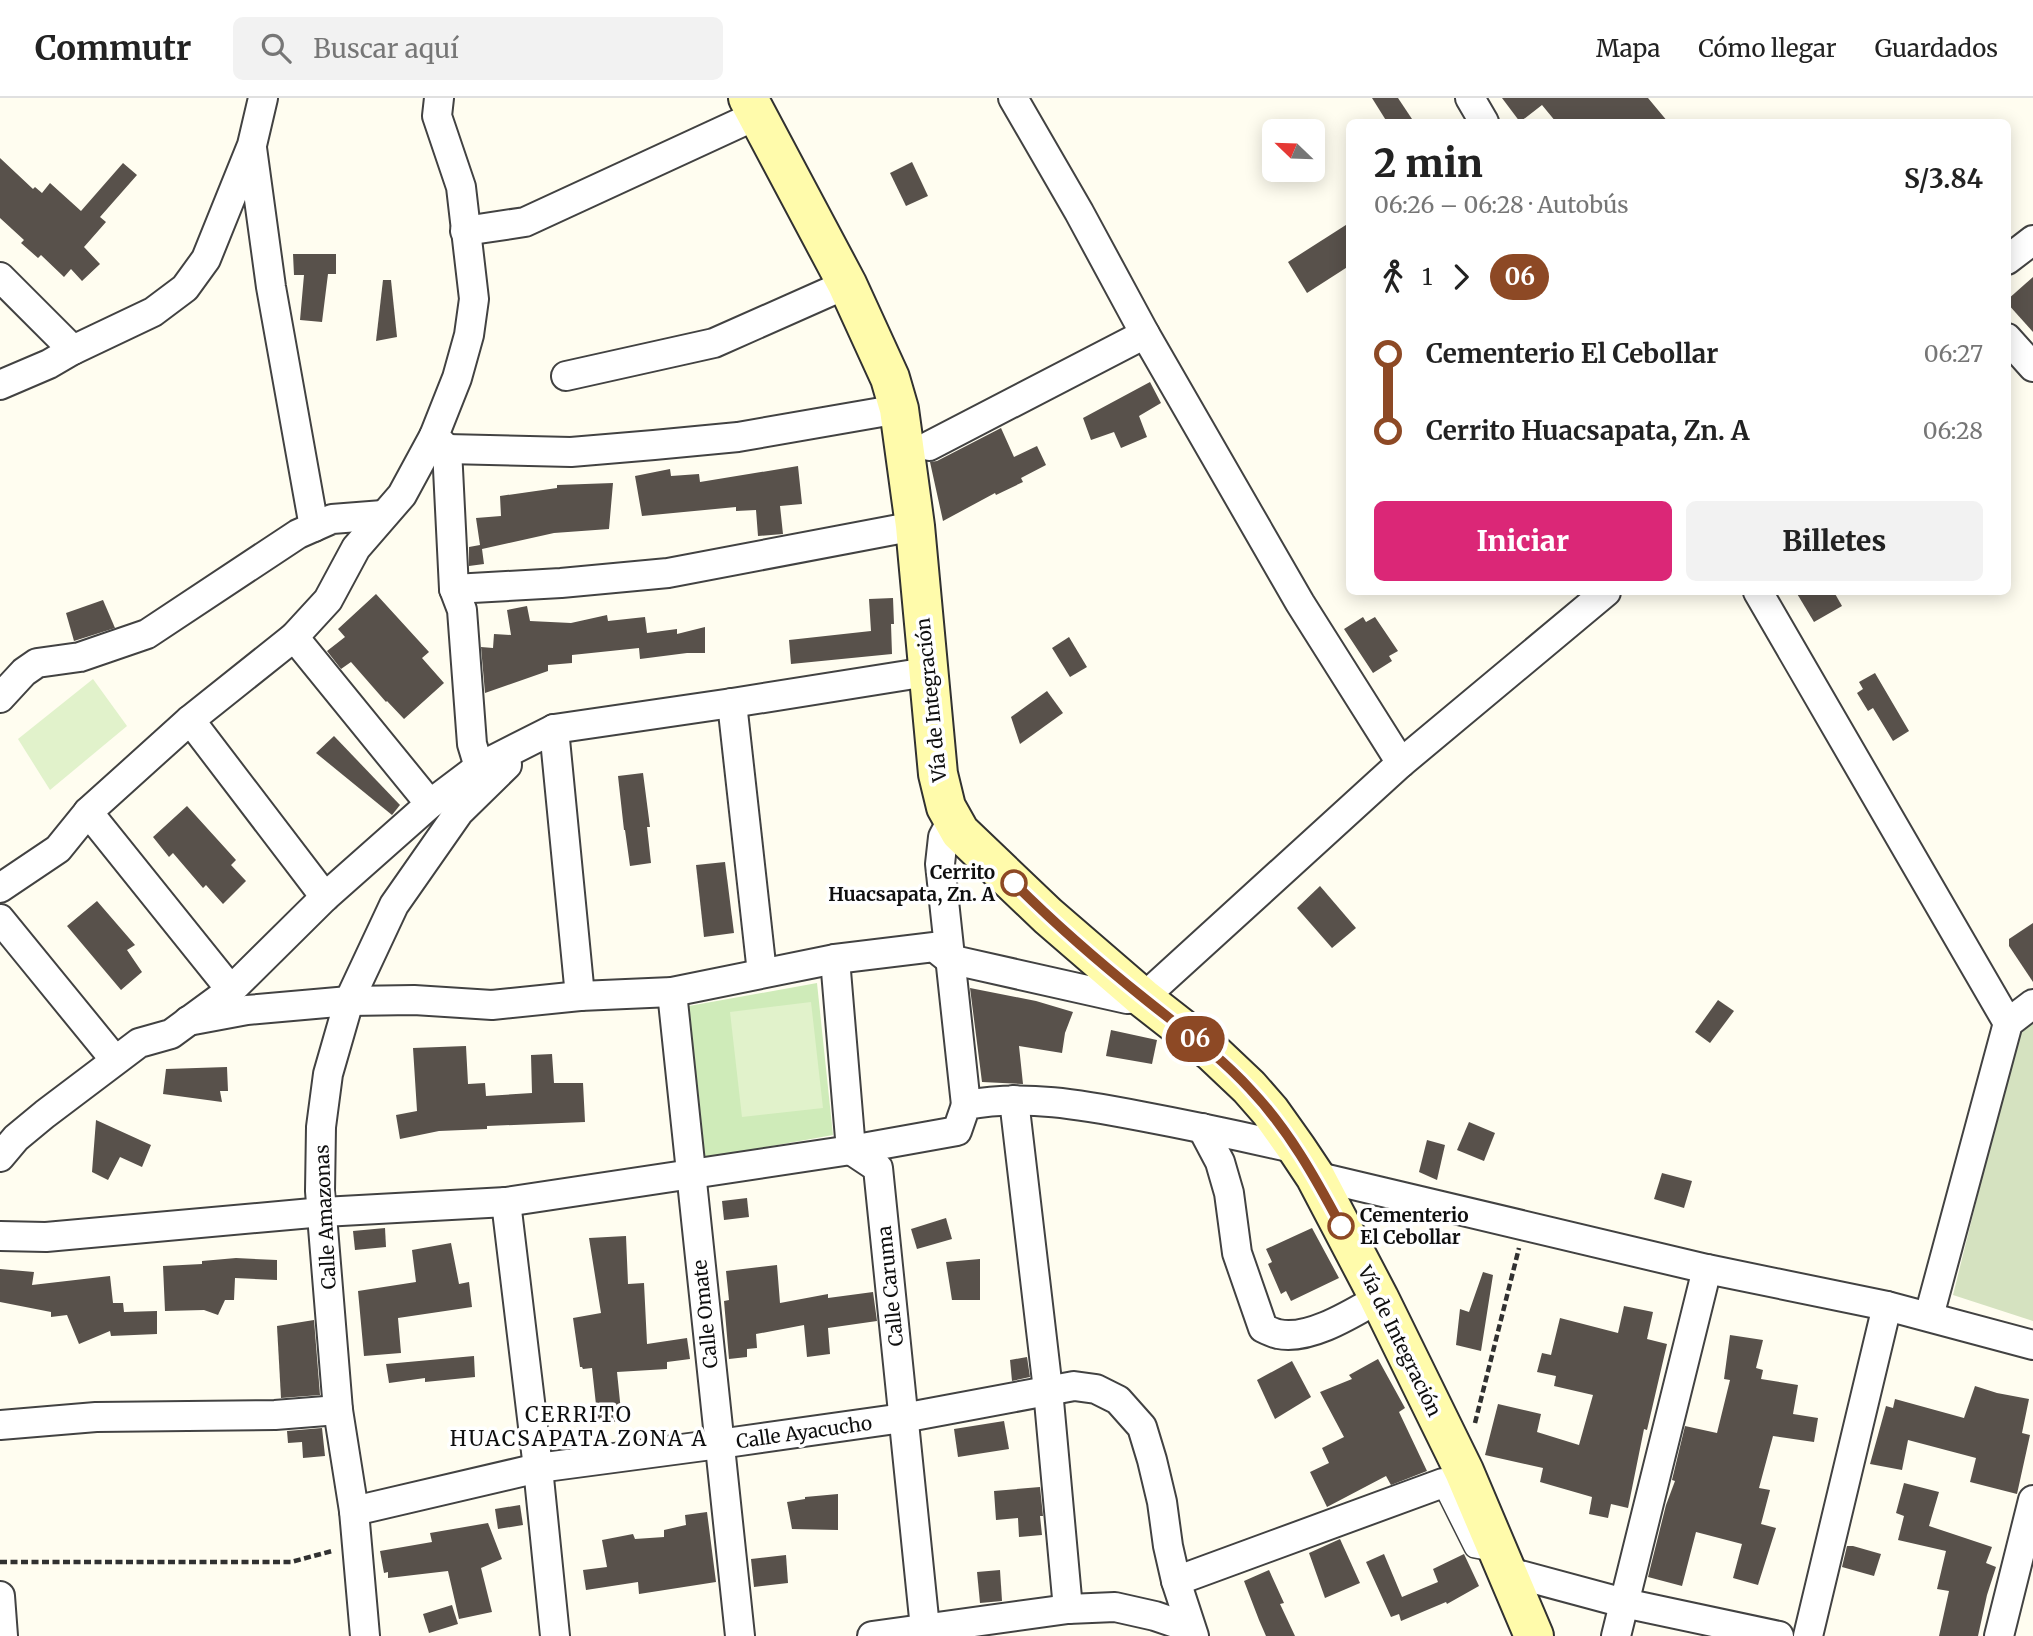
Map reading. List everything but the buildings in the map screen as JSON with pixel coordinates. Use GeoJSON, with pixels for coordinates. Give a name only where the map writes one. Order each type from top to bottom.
{"type":"FeatureCollection","features":[{"type":"Feature","properties":{"kind":"main road","name":"Vía de Integración"},"geometry":{"type":"LineString","coordinates":[[753,107],[847,284],[890,378],[899,409],[915,526],[940,790],[952,820],[960,832],[1044,912],[1143,998],[1212,1052],[1270,1111],[1306,1163],[1380,1298],[1453,1477],[1501,1561],[1534,1636]]}},
{"type":"Feature","properties":{"kind":"street"},"geometry":{"type":"LineString","coordinates":[[0,385],[49,364],[73,349],[153,312],[185,288],[206,259],[252,145],[263,98]]}},
{"type":"Feature","properties":{"kind":"street"},"geometry":{"type":"LineString","coordinates":[[439,98],[437,116],[461,187],[474,299],[469,335],[441,442],[454,589],[462,610],[472,744],[478,767]]}},
{"type":"Feature","properties":{"kind":"street"},"geometry":{"type":"LineString","coordinates":[[1013,98],[1300,603],[1401,763]]}},
{"type":"Feature","properties":{"kind":"street"},"geometry":{"type":"LineString","coordinates":[[1470,98],[1482,119]]}},
{"type":"Feature","properties":{"kind":"street"},"geometry":{"type":"LineString","coordinates":[[465,232],[525,222],[753,107]]}},
{"type":"Feature","properties":{"kind":"street"},"geometry":{"type":"LineString","coordinates":[[252,145],[271,286],[314,527]]}},
{"type":"Feature","properties":{"kind":"street"},"geometry":{"type":"LineString","coordinates":[[2011,257],[2033,240]]}},
{"type":"Feature","properties":{"kind":"street"},"geometry":{"type":"LineString","coordinates":[[0,277],[73,349]]}},
{"type":"Feature","properties":{"kind":"street"},"geometry":{"type":"LineString","coordinates":[[566,376],[714,343],[847,284]]}},
{"type":"Feature","properties":{"kind":"street"},"geometry":{"type":"LineString","coordinates":[[929,446],[1145,334]]}},
{"type":"Feature","properties":{"kind":"street"},"geometry":{"type":"LineString","coordinates":[[2011,342],[2033,367]]}},
{"type":"Feature","properties":{"kind":"street"},"geometry":{"type":"LineString","coordinates":[[441,442],[571,452],[738,437],[899,409]]}},
{"type":"Feature","properties":{"kind":"street"},"geometry":{"type":"LineString","coordinates":[[0,888],[58,849],[88,812],[190,720],[294,637],[328,600],[356,548],[402,495],[441,442]]}},
{"type":"Feature","properties":{"kind":"street"},"geometry":{"type":"LineString","coordinates":[[0,698],[12,678],[37,663],[80,657],[147,634],[298,534],[332,519],[383,516]]}},
{"type":"Feature","properties":{"kind":"street"},"geometry":{"type":"LineString","coordinates":[[454,589],[668,573],[915,526]]}},
{"type":"Feature","properties":{"kind":"street"},"geometry":{"type":"LineString","coordinates":[[188,1021],[247,1010],[349,1001],[414,1000],[492,1006],[579,996],[672,992],[835,959],[934,947],[949,959],[1127,999],[1143,998],[1401,763],[1602,595]]}},
{"type":"Feature","properties":{"kind":"street"},"geometry":{"type":"LineString","coordinates":[[1760,595],[2008,1023]]}},
{"type":"Feature","properties":{"kind":"street"},"geometry":{"type":"LineString","coordinates":[[294,637],[430,804]]}},
{"type":"Feature","properties":{"kind":"street"},"geometry":{"type":"LineString","coordinates":[[0,1157],[16,1138],[115,1060],[139,1043],[171,1034],[231,990],[325,897],[430,804],[478,767],[546,733],[927,671]]}},
{"type":"Feature","properties":{"kind":"street"},"geometry":{"type":"LineString","coordinates":[[732,703],[762,973]]}},
{"type":"Feature","properties":{"kind":"street"},"geometry":{"type":"LineString","coordinates":[[190,720],[325,897]]}},
{"type":"Feature","properties":{"kind":"street"},"geometry":{"type":"LineString","coordinates":[[546,733],[579,996]]}},
{"type":"Feature","properties":{"kind":"street","name":"Calle Amazonas"},"geometry":{"type":"LineString","coordinates":[[365,1636],[354,1511],[338,1410],[320,1191],[322,1114],[328,1074],[349,1001],[394,905],[459,812],[546,733]]}},
{"type":"Feature","properties":{"kind":"street"},"geometry":{"type":"LineString","coordinates":[[88,812],[231,990]]}},
{"type":"Feature","properties":{"kind":"street"},"geometry":{"type":"LineString","coordinates":[[0,1236],[46,1237],[323,1212],[506,1202],[850,1150],[957,1130],[966,1105],[940,864],[943,837],[952,820]]}},
{"type":"Feature","properties":{"kind":"street"},"geometry":{"type":"LineString","coordinates":[[0,919],[115,1060]]}},
{"type":"Feature","properties":{"kind":"street"},"geometry":{"type":"LineString","coordinates":[[835,959],[850,1150]]}},
{"type":"Feature","properties":{"kind":"street","name":"Calle Omate"},"geometry":{"type":"LineString","coordinates":[[672,992],[740,1636]]}},
{"type":"Feature","properties":{"kind":"street"},"geometry":{"type":"LineString","coordinates":[[1929,1316],[2008,1023],[2033,1004]]}},
{"type":"Feature","properties":{"kind":"street"},"geometry":{"type":"LineString","coordinates":[[966,1105],[1014,1100],[1081,1105],[1202,1128],[1306,1163],[1524,1227],[1886,1306],[2033,1345]]}},
{"type":"Feature","properties":{"kind":"street"},"geometry":{"type":"LineString","coordinates":[[1014,1100],[1048,1390],[1068,1609]]}},
{"type":"Feature","properties":{"kind":"street"},"geometry":{"type":"LineString","coordinates":[[1202,1128],[1220,1162],[1229,1193],[1237,1252],[1262,1328],[1278,1334],[1296,1335],[1316,1330],[1380,1298]]}},
{"type":"Feature","properties":{"kind":"street","name":"Calle Caruma"},"geometry":{"type":"LineString","coordinates":[[850,1150],[878,1168],[925,1628]]}},
{"type":"Feature","properties":{"kind":"street"},"geometry":{"type":"LineString","coordinates":[[506,1202],[555,1636]]}},
{"type":"Feature","properties":{"kind":"street"},"geometry":{"type":"LineString","coordinates":[[1616,1636],[1707,1269]]}},
{"type":"Feature","properties":{"kind":"street"},"geometry":{"type":"LineString","coordinates":[[1808,1636],[1886,1306]]}},
{"type":"Feature","properties":{"kind":"street","name":"Calle Ayacucho"},"geometry":{"type":"LineString","coordinates":[[354,1511],[538,1468],[903,1418],[1074,1386],[1096,1389],[1118,1400],[1142,1427],[1162,1502],[1176,1581],[1192,1632]]}},
{"type":"Feature","properties":{"kind":"street"},"geometry":{"type":"LineString","coordinates":[[0,1426],[96,1417],[275,1415],[338,1410]]}},
{"type":"Feature","properties":{"kind":"street"},"geometry":{"type":"LineString","coordinates":[[1176,1581],[1453,1477]]}},
{"type":"Feature","properties":{"kind":"street"},"geometry":{"type":"LineString","coordinates":[[1999,1636],[2033,1500]]}},
{"type":"Feature","properties":{"kind":"street"},"geometry":{"type":"LineString","coordinates":[[1501,1561],[1624,1604],[1779,1636]]}},
{"type":"Feature","properties":{"kind":"street"},"geometry":{"type":"LineString","coordinates":[[0,1596],[3,1636]]}},
{"type":"Feature","properties":{"kind":"street"},"geometry":{"type":"LineString","coordinates":[[872,1636],[1068,1609],[1115,1608],[1154,1616],[1192,1632]]}},
{"type":"Feature","properties":{"kind":"path"},"geometry":{"type":"LineString","coordinates":[[1453,1477],[1524,1227]]}},
{"type":"Feature","properties":{"kind":"path"},"geometry":{"type":"LineString","coordinates":[[0,1562],[291,1562],[356,1545]]}},
{"type":"Feature","properties":{"kind":"green space"},"geometry":{"type":"Polygon","coordinates":[[[93,679],[127,726],[50,790],[18,739],[93,679]]]}},
{"type":"Feature","properties":{"kind":"green space"},"geometry":{"type":"Polygon","coordinates":[[[817,983],[833,1135],[705,1158],[689,1006],[817,983]]]}},
{"type":"Feature","properties":{"kind":"green space"},"geometry":{"type":"Polygon","coordinates":[[[811,1002],[823,1108],[742,1117],[730,1012],[811,1002]]]}},
{"type":"Feature","properties":{"kind":"green space"},"geometry":{"type":"Polygon","coordinates":[[[2033,1022],[2033,1321],[1953,1295],[2018,1034],[2033,1022]]]}},
{"type":"Feature","properties":{"kind":"bus line","name":"06"},"geometry":{"type":"LineString","coordinates":[[1014,883],[1048,916],[1143,998],[1212,1052],[1249,1087],[1270,1111],[1315,1176],[1341,1226]]}},
{"type":"Feature","properties":{"kind":"place","name":"Cerrito Huacsapata, Zn. A"},"geometry":{"type":"Point","coordinates":[1014,883]}},
{"type":"Feature","properties":{"kind":"place","name":"Cementerio El Cebollar"},"geometry":{"type":"Point","coordinates":[1341,1226]}},
{"type":"Feature","properties":{"kind":"district","name":"CERRITO HUACSAPATA ZONA A"},"geometry":{"type":"Point","coordinates":[579,1426]}}]}
